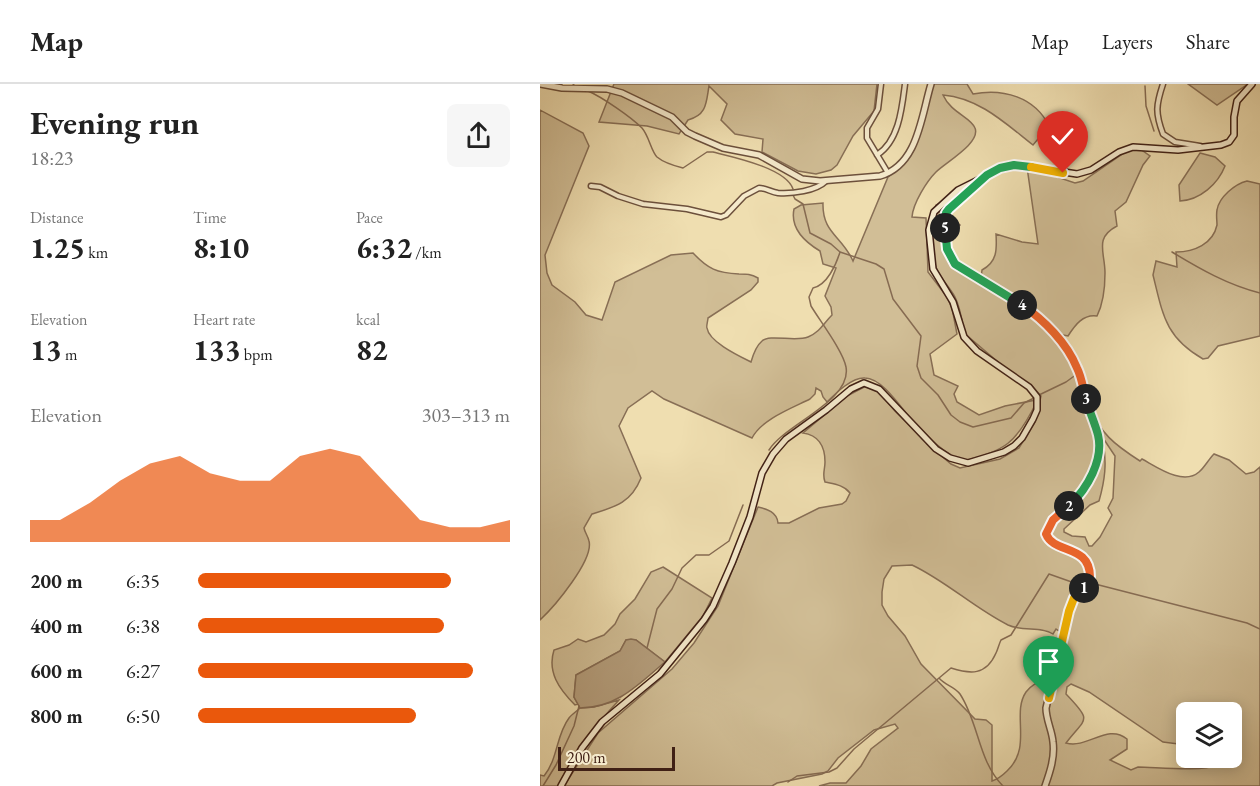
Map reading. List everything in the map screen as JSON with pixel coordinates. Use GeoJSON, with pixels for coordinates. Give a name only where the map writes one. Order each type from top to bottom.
{"type":"FeatureCollection","features":[{"type":"Feature","properties":{"kind":"main road"},"geometry":{"type":"LineString","coordinates":[[540,84],[562,88],[607,89],[622,93],[672,117],[687,132],[709,143],[759,155],[802,179],[826,181],[889,174],[905,159],[916,136],[931,84]]}},
{"type":"Feature","properties":{"kind":"main road"},"geometry":{"type":"LineString","coordinates":[[561,786],[582,748],[602,723],[660,674],[704,620],[732,563],[750,517],[762,473],[773,454],[786,439],[826,411],[852,389],[864,383],[879,389],[936,449],[959,462],[979,461],[1004,452],[1022,438],[1037,410],[1037,397],[1029,387],[970,344],[961,329],[953,302],[933,269],[929,230],[934,212],[958,190],[1000,168],[1014,165],[1077,174],[1091,170],[1119,152],[1133,147],[1170,150],[1221,145],[1233,139],[1234,109],[1237,101],[1252,84]]}},
{"type":"Feature","properties":{"kind":"main road"},"geometry":{"type":"LineString","coordinates":[[987,175],[953,204],[946,213],[945,227],[949,256],[960,267],[1030,311],[1062,343],[1078,369],[1099,439],[1094,470],[1075,501],[1053,520],[1046,534],[1047,538],[1056,545],[1076,552],[1082,557],[1090,571],[1090,577],[1074,598],[1069,611],[1046,708],[1053,751],[1045,786]]}},
{"type":"Feature","properties":{"kind":"street"},"geometry":{"type":"LineString","coordinates":[[881,84],[878,109],[866,133],[889,174]]}},
{"type":"Feature","properties":{"kind":"street"},"geometry":{"type":"LineString","coordinates":[[877,155],[888,144],[898,124],[905,84]]}},
{"type":"Feature","properties":{"kind":"street"},"geometry":{"type":"LineString","coordinates":[[1162,84],[1156,110],[1163,134],[1175,142],[1210,147]]}},
{"type":"Feature","properties":{"kind":"street"},"geometry":{"type":"LineString","coordinates":[[591,186],[600,187],[643,204],[687,209],[721,218],[744,196],[759,188],[785,193],[816,188],[826,181]]}},
{"type":"Feature","properties":{"kind":"shaded area"},"geometry":{"type":"Polygon","coordinates":[[[614,84],[877,84],[874,111],[853,136],[837,165],[831,170],[816,174],[798,171],[762,152],[763,139],[735,134],[721,120],[727,104],[709,86],[702,112],[688,120],[679,134],[647,126],[599,122],[614,84]]]}},
{"type":"Feature","properties":{"kind":"shaded area"},"geometry":{"type":"Polygon","coordinates":[[[933,84],[967,84],[973,94],[996,92],[1017,97],[1035,108],[1049,126],[1033,145],[980,106],[943,95],[951,106],[973,124],[975,134],[968,146],[936,172],[929,181],[918,199],[912,217],[926,218],[928,272],[947,297],[952,308],[957,334],[930,354],[934,375],[958,386],[954,394],[957,402],[979,415],[1005,406],[1036,400],[1016,436],[989,454],[962,461],[931,440],[879,383],[865,378],[844,386],[827,402],[821,391],[816,388],[815,394],[810,399],[770,420],[752,438],[664,399],[652,391],[628,408],[619,426],[641,478],[627,499],[592,514],[584,528],[589,541],[585,560],[563,594],[540,620],[540,110],[583,133],[589,146],[545,255],[547,273],[552,285],[575,302],[586,315],[602,320],[615,282],[671,255],[693,253],[713,269],[725,273],[753,276],[758,278],[758,282],[751,290],[708,318],[707,326],[709,333],[719,343],[751,362],[756,348],[765,339],[808,337],[819,330],[832,315],[831,307],[825,296],[836,268],[823,264],[820,251],[800,234],[794,222],[794,209],[801,205],[823,203],[829,228],[853,261],[888,177],[902,164],[921,129],[933,84]]]}},
{"type":"Feature","properties":{"kind":"shaded area"},"geometry":{"type":"Polygon","coordinates":[[[1188,84],[1248,84],[1217,105],[1188,84]]]}},
{"type":"Feature","properties":{"kind":"shaded area"},"geometry":{"type":"Polygon","coordinates":[[[1133,148],[1140,149],[1150,156],[1143,165],[1126,202],[1115,211],[1117,226],[1105,235],[1103,241],[1105,284],[1097,316],[1080,321],[1068,336],[1063,335],[1079,368],[1089,404],[1098,423],[1116,444],[1131,455],[1170,474],[1193,476],[1214,454],[1229,460],[1246,474],[1260,467],[1260,786],[819,786],[846,783],[861,766],[871,749],[898,728],[895,724],[874,730],[838,758],[828,771],[772,786],[564,786],[598,733],[672,669],[694,643],[718,606],[758,507],[774,514],[778,523],[789,523],[819,508],[842,504],[846,501],[850,493],[848,490],[825,482],[825,456],[820,442],[813,436],[803,433],[847,396],[866,386],[879,392],[937,452],[951,464],[960,468],[1000,459],[1019,448],[1035,422],[1041,396],[1032,386],[1004,367],[964,333],[957,302],[937,270],[932,254],[931,229],[934,213],[936,205],[945,201],[943,210],[960,225],[946,239],[951,261],[981,278],[982,270],[991,263],[995,255],[996,234],[1038,244],[1027,167],[1075,183],[1083,181],[1133,148]],[[1105,441],[1103,442],[1105,472],[1099,501],[1090,505],[1064,529],[1064,532],[1072,536],[1085,537],[1089,546],[1092,546],[1100,537],[1112,515],[1108,508],[1113,498],[1115,456],[1105,441]],[[912,565],[892,566],[884,579],[882,605],[905,636],[921,664],[975,719],[986,720],[992,725],[992,781],[1007,771],[1015,762],[1019,752],[1020,710],[1026,692],[1065,668],[1066,650],[1062,645],[1067,636],[1056,629],[1053,634],[1043,630],[1008,625],[912,565]]]}},
{"type":"Feature","properties":{"kind":"shaded area"},"geometry":{"type":"Polygon","coordinates":[[[1200,153],[1215,157],[1225,166],[1218,179],[1207,190],[1194,198],[1180,201],[1179,185],[1200,153]]]}},
{"type":"Feature","properties":{"kind":"shaded area"},"geometry":{"type":"Polygon","coordinates":[[[1247,181],[1260,184],[1260,336],[1218,346],[1208,358],[1203,359],[1181,342],[1168,324],[1153,275],[1156,261],[1177,267],[1176,252],[1196,248],[1207,242],[1215,232],[1217,210],[1221,200],[1233,188],[1247,181]]]}},
{"type":"Feature","properties":{"kind":"shaded area"},"geometry":{"type":"Polygon","coordinates":[[[663,567],[712,598],[703,616],[665,662],[636,640],[626,640],[620,651],[576,675],[574,697],[578,704],[575,705],[564,693],[553,673],[554,650],[578,639],[586,642],[604,635],[635,599],[651,572],[663,567]]]}},
{"type":"Feature","properties":{"kind":"shaded area"},"geometry":{"type":"Polygon","coordinates":[[[626,640],[636,640],[665,662],[627,693],[616,699],[593,707],[580,708],[574,697],[576,675],[620,651],[626,640]]]}},
{"type":"Feature","properties":{"kind":"shaded area"},"geometry":{"type":"Polygon","coordinates":[[[619,700],[586,741],[558,786],[540,786],[540,775],[544,776],[549,769],[562,732],[570,717],[580,708],[594,707],[619,700]]]}},
{"type":"Feature","properties":{"kind":"waterway"},"geometry":{"type":"LineString","coordinates":[[1145,86],[1146,106],[1154,131]]}},
{"type":"Feature","properties":{"kind":"waterway"},"geometry":{"type":"LineString","coordinates":[[588,91],[637,123],[644,131],[655,154],[666,162],[683,168],[707,152],[713,152],[770,169],[780,175],[793,189]]}},
{"type":"Feature","properties":{"kind":"waterway"},"geometry":{"type":"LineString","coordinates":[[793,195],[803,204],[810,233],[831,244],[840,252],[884,269],[893,299],[921,336],[917,366],[921,378],[938,395],[951,415],[960,422],[973,427],[1011,418],[1024,403],[1034,398]]}},
{"type":"Feature","properties":{"kind":"waterway"},"geometry":{"type":"LineString","coordinates":[[769,450],[777,440],[816,412],[839,391],[845,379],[844,360],[811,306],[809,297],[813,288],[823,283],[830,274],[840,252]]}},
{"type":"Feature","properties":{"kind":"waterway"},"geometry":{"type":"LineString","coordinates":[[1172,252],[1225,281],[1260,293]]}},
{"type":"Feature","properties":{"kind":"waterway"},"geometry":{"type":"LineString","coordinates":[[1039,395],[1077,374]]}},
{"type":"Feature","properties":{"kind":"waterway"},"geometry":{"type":"LineString","coordinates":[[647,648],[657,609],[672,589],[682,568],[696,555],[709,555],[729,541],[743,505]]}},
{"type":"Feature","properties":{"kind":"waterway"},"geometry":{"type":"LineString","coordinates":[[788,782],[797,776],[829,772],[837,768],[854,749],[951,668],[971,672],[987,666],[1001,640],[1011,635],[1049,574],[1083,586]]}},
{"type":"Feature","properties":{"kind":"waterway"},"geometry":{"type":"LineString","coordinates":[[1088,586],[1095,584],[1247,623],[1260,629]]}},
{"type":"Feature","properties":{"kind":"waterway"},"geometry":{"type":"LineString","coordinates":[[939,678],[960,694],[988,765],[1003,786]]}},
{"type":"Feature","properties":{"kind":"waterway"},"geometry":{"type":"LineString","coordinates":[[543,786],[556,765],[574,726],[579,706]]}},
{"type":"Feature","properties":{"kind":"route"},"geometry":{"type":"LineString","coordinates":[[1049,698],[1071,604],[1088,583],[1090,571],[1082,557],[1076,552],[1056,545],[1047,538],[1046,534],[1053,520],[1075,501],[1094,470],[1099,439],[1078,369],[1062,343],[1037,316],[955,264],[947,249],[945,219],[946,213],[953,204],[987,175],[1000,168],[1014,165],[1063,173]]}}]}
